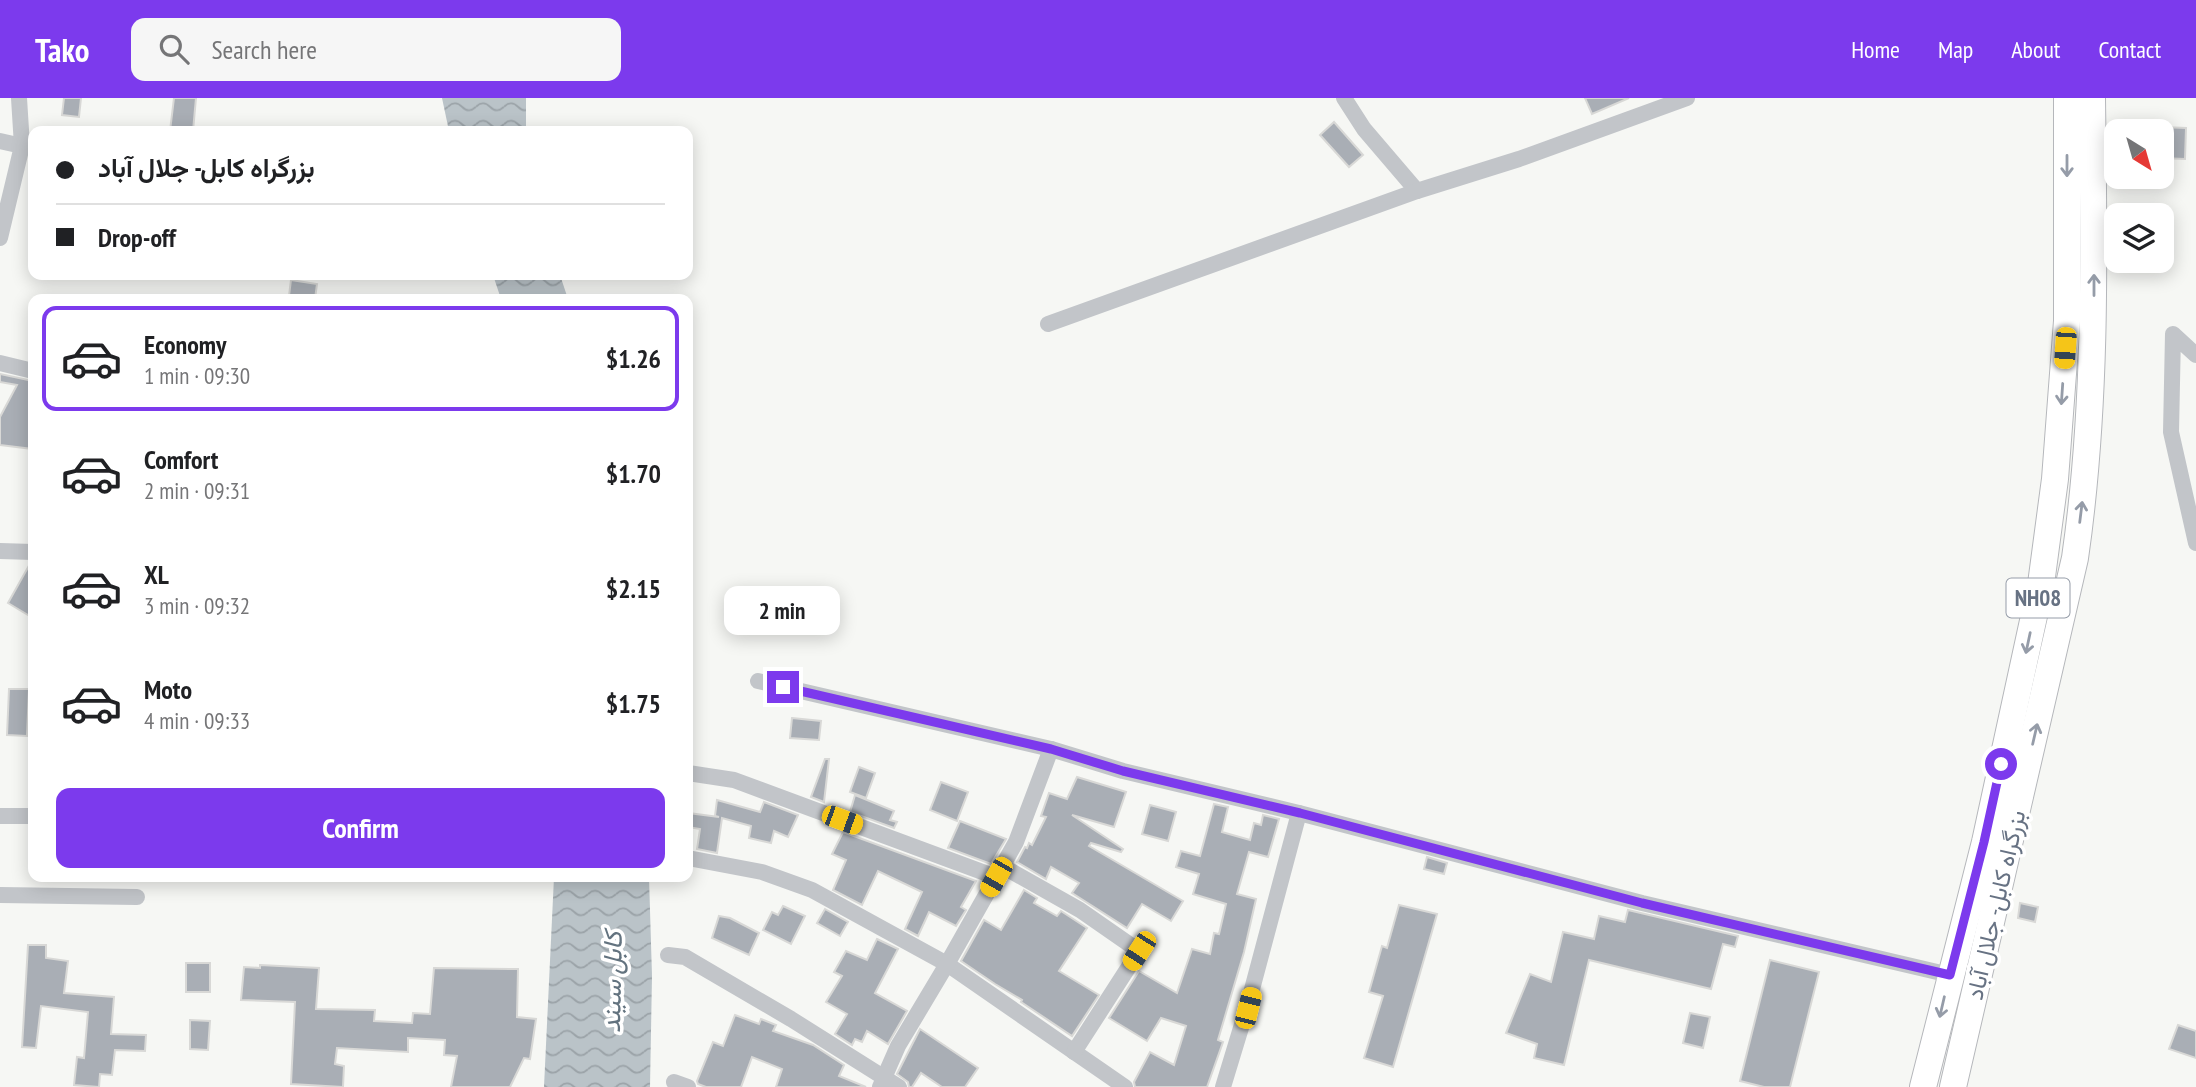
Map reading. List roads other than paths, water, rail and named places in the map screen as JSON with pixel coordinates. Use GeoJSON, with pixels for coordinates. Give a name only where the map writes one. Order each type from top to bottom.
{"type":"FeatureCollection","features":[{"type":"Feature","properties":{"kind":"highway","name":"بزرگراه کابل- جلال آباد"},"geometry":{"type":"LineString","coordinates":[[1923,1087],[1984,842],[2040,584],[2055,478],[2067,321],[2067,98]]}},
{"type":"Feature","properties":{"kind":"highway","name":"بزرگراه کابل- جلال آباد"},"geometry":{"type":"LineString","coordinates":[[1953,1087],[2075,558],[2082,509],[2087,461],[2094,286],[2092,98]]}},
{"type":"Feature","properties":{"kind":"street"},"geometry":{"type":"LineString","coordinates":[[0,238],[22,146],[19,98]]}},
{"type":"Feature","properties":{"kind":"street"},"geometry":{"type":"LineString","coordinates":[[1344,98],[1364,129],[1417,191]]}},
{"type":"Feature","properties":{"kind":"street"},"geometry":{"type":"LineString","coordinates":[[1048,324],[1417,191],[1519,159],[1687,98]]}},
{"type":"Feature","properties":{"kind":"street"},"geometry":{"type":"LineString","coordinates":[[0,141],[22,146]]}},
{"type":"Feature","properties":{"kind":"street"},"geometry":{"type":"LineString","coordinates":[[2196,355],[2173,334],[2171,432],[2196,543]]}},
{"type":"Feature","properties":{"kind":"street"},"geometry":{"type":"LineString","coordinates":[[0,363],[28,370]]}},
{"type":"Feature","properties":{"kind":"street"},"geometry":{"type":"LineString","coordinates":[[0,551],[28,552]]}},
{"type":"Feature","properties":{"kind":"street"},"geometry":{"type":"LineString","coordinates":[[758,681],[1051,749],[1123,771],[1300,813],[1642,903],[1950,975]]}},
{"type":"Feature","properties":{"kind":"street"},"geometry":{"type":"LineString","coordinates":[[882,1082],[898,1046],[1016,842],[1051,749]]}},
{"type":"Feature","properties":{"kind":"street"},"geometry":{"type":"LineString","coordinates":[[693,774],[734,780],[999,872],[1080,910],[1139,951],[1074,1052]]}},
{"type":"Feature","properties":{"kind":"street"},"geometry":{"type":"LineString","coordinates":[[1223,1087],[1248,1008],[1300,813]]}},
{"type":"Feature","properties":{"kind":"street"},"geometry":{"type":"LineString","coordinates":[[0,816],[28,816]]}},
{"type":"Feature","properties":{"kind":"street"},"geometry":{"type":"LineString","coordinates":[[693,859],[762,872],[812,890],[947,964],[1125,1087]]}},
{"type":"Feature","properties":{"kind":"street"},"geometry":{"type":"LineString","coordinates":[[0,895],[137,897]]}},
{"type":"Feature","properties":{"kind":"street"},"geometry":{"type":"LineString","coordinates":[[668,955],[685,957],[791,1018],[882,1082],[899,1087]]}},
{"type":"Feature","properties":{"kind":"water"},"geometry":{"type":"Polygon","coordinates":[[[442,98],[526,98],[526,126],[448,126],[442,98]]]}},
{"type":"Feature","properties":{"kind":"water"},"geometry":{"type":"Polygon","coordinates":[[[495,280],[562,280],[566,294],[499,294],[495,280]]]}},
{"type":"Feature","properties":{"kind":"water","name":"کابل سيند"},"geometry":{"type":"Polygon","coordinates":[[[554,882],[649,882],[652,976],[650,1087],[544,1087],[554,882]]]}}]}
